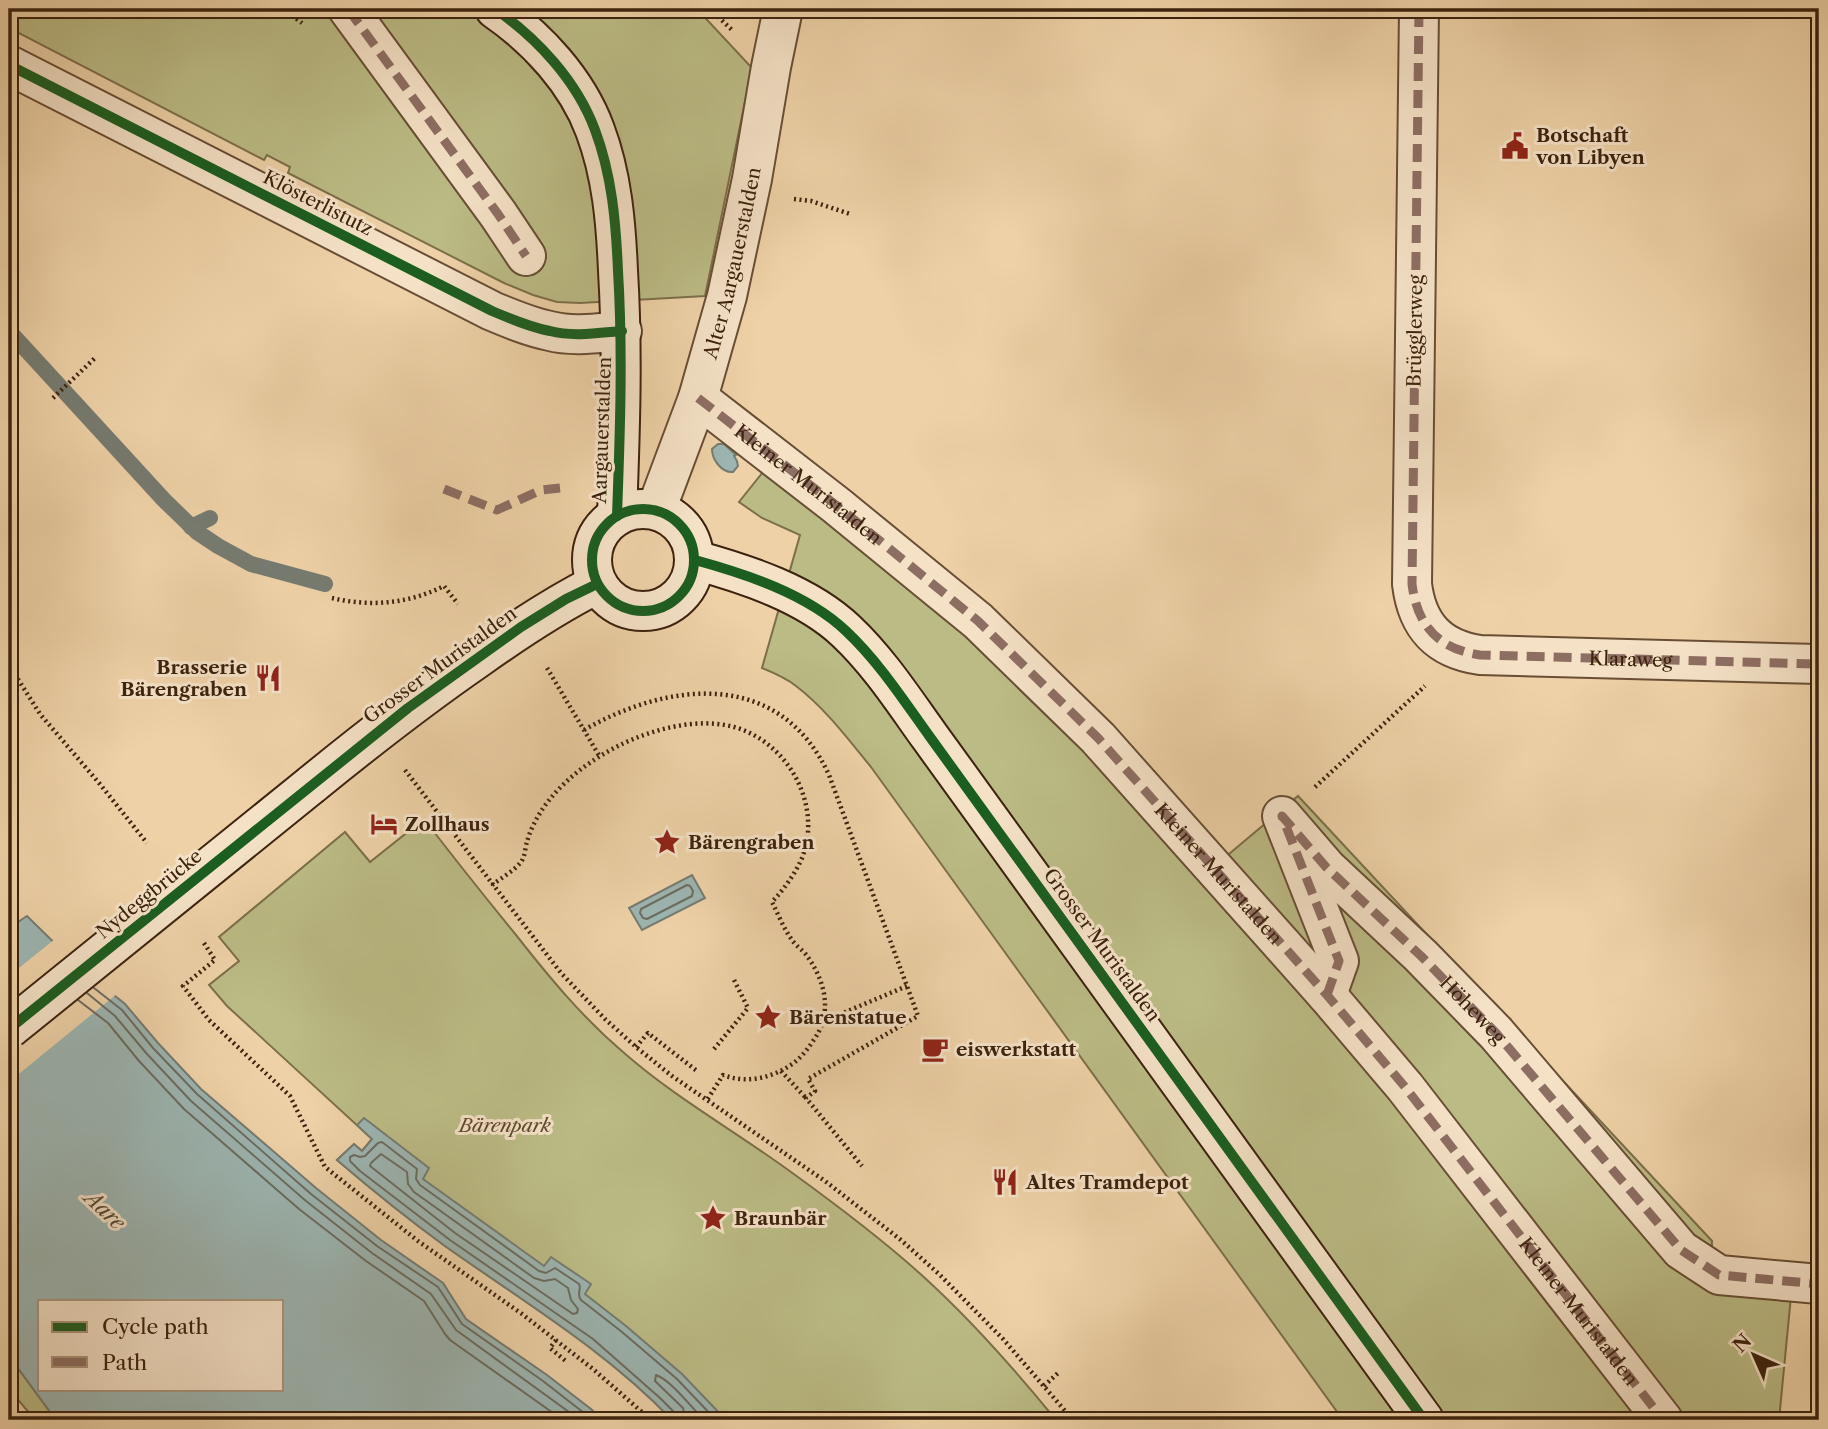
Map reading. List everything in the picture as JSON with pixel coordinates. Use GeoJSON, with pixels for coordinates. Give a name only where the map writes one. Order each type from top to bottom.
{"type":"FeatureCollection","features":[{"type":"Feature","properties":{"kind":"street"},"geometry":{"type":"LineString","coordinates":[[348,9],[526,256]]}},
{"type":"Feature","properties":{"kind":"street","name":"Aargauerstalden"},"geometry":{"type":"LineString","coordinates":[[495,9],[547,54],[578,94],[595,129],[606,168],[615,214],[622,331],[617,516]]}},
{"type":"Feature","properties":{"kind":"street","name":"Alter Aargauerstalden"},"geometry":{"type":"LineString","coordinates":[[656,510],[698,398],[727,296],[783,9]]}},
{"type":"Feature","properties":{"kind":"street","name":"Brügglerweg"},"geometry":{"type":"LineString","coordinates":[[1419,9],[1412,584],[1414,604],[1419,615],[1443,642]]}},
{"type":"Feature","properties":{"kind":"street","name":"Klösterlistutz"},"geometry":{"type":"LineString","coordinates":[[9,65],[492,311],[552,332],[579,334],[622,331]]}},
{"type":"Feature","properties":{"kind":"street","name":"Kleiner Muristalden"},"geometry":{"type":"LineString","coordinates":[[698,398],[836,505],[978,621],[1098,738],[1327,995],[1405,1087],[1663,1420]]}},
{"type":"Feature","properties":{"kind":"street"},"geometry":{"type":"LineString","coordinates":[[633,509],[656,510],[684,528],[694,548],[694,570],[687,588],[673,602],[655,610],[626,609],[609,599],[597,584],[591,563],[594,543],[605,525],[617,516],[633,509]]}},
{"type":"Feature","properties":{"kind":"street","name":"Grosser Muristalden"},"geometry":{"type":"LineString","coordinates":[[695,560],[743,574],[808,604],[846,631],[867,654],[930,737],[1424,1420]]}},
{"type":"Feature","properties":{"kind":"street","name":"Grosser Muristalden"},"geometry":{"type":"LineString","coordinates":[[311,785],[461,669],[566,599],[597,584]]}},
{"type":"Feature","properties":{"kind":"street","name":"Klaraweg"},"geometry":{"type":"LineString","coordinates":[[1443,642],[1459,650],[1480,655],[1819,664]]}},
{"type":"Feature","properties":{"kind":"street","name":"Nydeggbrücke"},"geometry":{"type":"LineString","coordinates":[[9,1029],[311,785]]}},
{"type":"Feature","properties":{"kind":"street","name":"Höheweg"},"geometry":{"type":"LineString","coordinates":[[1327,995],[1339,961],[1282,816],[1326,867],[1421,956],[1496,1033],[1681,1250],[1719,1275],[1819,1284]]}},
{"type":"Feature","properties":{"kind":"path"},"geometry":{"type":"LineString","coordinates":[[748,196],[811,201],[850,214]]}},
{"type":"Feature","properties":{"kind":"path"},"geometry":{"type":"LineString","coordinates":[[53,398],[96,357]]}},
{"type":"Feature","properties":{"kind":"path"},"geometry":{"type":"LineString","coordinates":[[332,598],[377,604],[416,597],[444,586],[458,604]]}},
{"type":"Feature","properties":{"kind":"path"},"geometry":{"type":"LineString","coordinates":[[9,665],[40,714],[146,843]]}},
{"type":"Feature","properties":{"kind":"path"},"geometry":{"type":"LineString","coordinates":[[547,667],[600,757]]}},
{"type":"Feature","properties":{"kind":"path"},"geometry":{"type":"LineString","coordinates":[[1340,764],[1427,685]]}},
{"type":"Feature","properties":{"kind":"path"},"geometry":{"type":"LineString","coordinates":[[584,730],[623,710],[676,695],[702,692],[750,699],[774,711],[807,738],[821,757],[918,1016],[808,1079],[815,1091],[806,1098]]}},
{"type":"Feature","properties":{"kind":"path"},"geometry":{"type":"LineString","coordinates":[[492,886],[523,861],[527,839],[537,817],[554,794],[576,774],[621,745],[651,733],[709,724],[745,731],[780,755],[801,787],[808,827],[802,857],[791,878],[772,902],[793,942],[804,952],[820,977],[826,1002],[823,1022],[811,1045],[792,1064],[766,1077],[736,1079],[723,1075],[707,1100]]}},
{"type":"Feature","properties":{"kind":"path"},"geometry":{"type":"LineString","coordinates":[[405,770],[561,973],[595,1009],[636,1047],[685,1086],[825,1181],[901,1240],[1003,1339],[1073,1420]]}},
{"type":"Feature","properties":{"kind":"path"},"geometry":{"type":"LineString","coordinates":[[204,943],[215,960],[183,986],[209,1020],[290,1096],[324,1167],[418,1241],[556,1340],[651,1420]]}},
{"type":"Feature","properties":{"kind":"path"},"geometry":{"type":"LineString","coordinates":[[714,1049],[748,1008],[733,978]]}},
{"type":"Feature","properties":{"kind":"path"},"geometry":{"type":"LineString","coordinates":[[823,1022],[907,986]]}},
{"type":"Feature","properties":{"kind":"path"},"geometry":{"type":"LineString","coordinates":[[636,1047],[648,1033],[698,1071]]}},
{"type":"Feature","properties":{"kind":"path"},"geometry":{"type":"LineString","coordinates":[[781,1071],[862,1166]]}},
{"type":"Feature","properties":{"kind":"path"},"geometry":{"type":"LineString","coordinates":[[556,1340],[550,1348],[566,1362]]}},
{"type":"Feature","properties":{"kind":"path"},"geometry":{"type":"LineString","coordinates":[[1044,1386],[1058,1373]]}},
{"type":"Feature","properties":{"kind":"green space"},"geometry":{"type":"Polygon","coordinates":[[[9,9],[697,9],[752,68],[705,296],[580,303],[557,302],[533,295],[504,283],[288,173],[290,167],[267,155],[264,160],[9,28],[9,9]]]}},
{"type":"Feature","properties":{"kind":"green space"},"geometry":{"type":"Polygon","coordinates":[[[763,472],[833,508],[1210,870],[1298,796],[1712,1241],[1711,1288],[1791,1296],[1779,1420],[1343,1420],[871,767],[817,704],[788,681],[762,668],[800,535],[762,518],[739,502],[763,472]]]}},
{"type":"Feature","properties":{"kind":"green space","name":"Bärenpark"},"geometry":{"type":"Polygon","coordinates":[[[424,819],[554,981],[608,1039],[663,1084],[791,1172],[895,1251],[978,1330],[1056,1420],[672,1420],[646,1394],[592,1349],[431,1236],[337,1160],[354,1144],[362,1151],[372,1139],[227,1006],[209,985],[239,961],[219,937],[345,832],[370,862],[424,819]]]}},
{"type":"Feature","properties":{"kind":"green space"},"geometry":{"type":"Polygon","coordinates":[[[9,1356],[56,1420],[35,1420],[9,1389],[9,1356]]]}},
{"type":"Feature","properties":{"kind":"water"},"geometry":{"type":"Polygon","coordinates":[[[718,444],[724,444],[736,455],[734,456],[738,466],[733,472],[725,470],[716,461],[712,449],[718,444]]]}},
{"type":"Feature","properties":{"kind":"water"},"geometry":{"type":"Polygon","coordinates":[[[692,875],[705,898],[642,930],[629,908],[692,875]]]}},
{"type":"Feature","properties":{"kind":"water","name":"Aare"},"geometry":{"type":"Polygon","coordinates":[[[9,911],[18,922],[27,916],[79,967],[125,1004],[201,1089],[316,1188],[381,1240],[443,1283],[466,1319],[547,1375],[603,1420],[56,1420],[9,1356],[9,911]]]}},
{"type":"Feature","properties":{"kind":"water"},"geometry":{"type":"Polygon","coordinates":[[[364,1118],[429,1168],[423,1179],[544,1266],[551,1257],[591,1284],[585,1294],[682,1374],[726,1420],[672,1420],[592,1349],[445,1246],[363,1182],[337,1160],[354,1144],[362,1151],[372,1139],[357,1125],[364,1118]]]}},
{"type":"Feature","properties":{"kind":"pier"},"geometry":{"type":"Polygon","coordinates":[[[55,939],[81,965],[118,993],[9,1082],[9,976],[55,939]]]}},
{"type":"Feature","properties":{"kind":"waterway"},"geometry":{"type":"LineString","coordinates":[[9,331],[164,500],[197,532],[251,564],[325,584]]}},
{"type":"Feature","properties":{"kind":"waterway"},"geometry":{"type":"LineString","coordinates":[[191,527],[210,518]]}},
{"type":"Feature","properties":{"kind":"marked path"},"geometry":{"type":"LineString","coordinates":[[348,9],[526,256]]}},
{"type":"Feature","properties":{"kind":"marked path"},"geometry":{"type":"LineString","coordinates":[[1419,9],[1412,584],[1419,612],[1425,623],[1441,641],[1465,652],[1480,655],[1819,664]]}},
{"type":"Feature","properties":{"kind":"marked path"},"geometry":{"type":"LineString","coordinates":[[698,398],[836,505],[978,621],[1098,738],[1327,995],[1405,1087],[1663,1420]]}},
{"type":"Feature","properties":{"kind":"marked path"},"geometry":{"type":"LineString","coordinates":[[444,489],[497,510],[541,490],[560,488]]}},
{"type":"Feature","properties":{"kind":"marked path"},"geometry":{"type":"LineString","coordinates":[[1327,995],[1339,961],[1282,816],[1326,867],[1421,956],[1496,1033],[1681,1250],[1719,1275],[1819,1284]]}},
{"type":"Feature","properties":{"kind":"cycle path"},"geometry":{"type":"LineString","coordinates":[[495,9],[526,33],[567,78],[587,112],[601,147],[614,217],[620,302],[617,516]]}},
{"type":"Feature","properties":{"kind":"cycle path"},"geometry":{"type":"LineString","coordinates":[[9,65],[492,311],[559,333],[622,331]]}},
{"type":"Feature","properties":{"kind":"cycle path"},"geometry":{"type":"LineString","coordinates":[[643,509],[663,512],[686,531],[691,540],[694,560],[691,580],[672,603],[663,608],[643,611],[623,608],[600,589],[595,580],[592,560],[595,540],[614,517],[623,512],[643,509]]}},
{"type":"Feature","properties":{"kind":"cycle path"},"geometry":{"type":"LineString","coordinates":[[695,560],[755,579],[795,596],[830,618],[869,656],[901,696],[1424,1420]]}},
{"type":"Feature","properties":{"kind":"cycle path"},"geometry":{"type":"LineString","coordinates":[[9,1029],[408,708],[521,627],[566,599],[597,584]]}},
{"type":"Feature","properties":{"kind":"place","name":"Botschaft von Libyen"},"geometry":{"type":"Point","coordinates":[1515,146]}},
{"type":"Feature","properties":{"kind":"place","name":"Brasserie Bärengraben"},"geometry":{"type":"Point","coordinates":[268,678]}},
{"type":"Feature","properties":{"kind":"place","name":"Zollhaus"},"geometry":{"type":"Point","coordinates":[384,824]}},
{"type":"Feature","properties":{"kind":"place","name":"Bärengraben"},"geometry":{"type":"Point","coordinates":[667,842]}},
{"type":"Feature","properties":{"kind":"place","name":"Bärenstatue"},"geometry":{"type":"Point","coordinates":[768,1017]}},
{"type":"Feature","properties":{"kind":"place","name":"eiswerkstatt"},"geometry":{"type":"Point","coordinates":[935,1049]}},
{"type":"Feature","properties":{"kind":"place","name":"Altes Tramdepot"},"geometry":{"type":"Point","coordinates":[1005,1182]}},
{"type":"Feature","properties":{"kind":"place","name":"Braunbär"},"geometry":{"type":"Point","coordinates":[713,1218]}}]}
